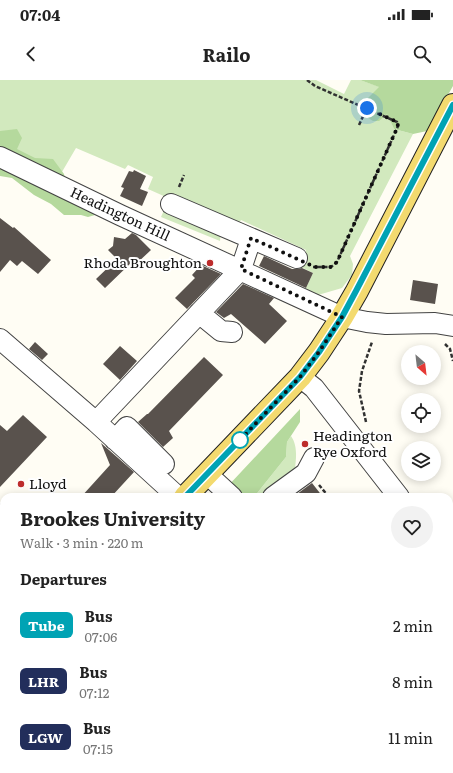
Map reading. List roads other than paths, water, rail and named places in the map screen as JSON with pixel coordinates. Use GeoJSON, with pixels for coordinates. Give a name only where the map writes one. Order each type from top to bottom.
{"type":"FeatureCollection","features":[{"type":"Feature","properties":{"kind":"main road"},"geometry":{"type":"LineString","coordinates":[[189,493],[300,377],[319,352],[342,317],[453,105]]}},
{"type":"Feature","properties":{"kind":"street","name":"Headington Hill"},"geometry":{"type":"LineString","coordinates":[[0,157],[120,215],[241,269],[342,317],[386,324],[435,323],[453,326]]}},
{"type":"Feature","properties":{"kind":"street"},"geometry":{"type":"LineString","coordinates":[[171,204],[297,258]]}},
{"type":"Feature","properties":{"kind":"street"},"geometry":{"type":"LineString","coordinates":[[96,422],[241,269],[251,238]]}},
{"type":"Feature","properties":{"kind":"street"},"geometry":{"type":"LineString","coordinates":[[200,313],[221,331],[232,332]]}},
{"type":"Feature","properties":{"kind":"street"},"geometry":{"type":"LineString","coordinates":[[0,339],[96,422],[174,493]]}},
{"type":"Feature","properties":{"kind":"street"},"geometry":{"type":"LineString","coordinates":[[300,377],[314,388],[396,493]]}},
{"type":"Feature","properties":{"kind":"street"},"geometry":{"type":"LineString","coordinates":[[115,440],[127,427],[164,464]]}},
{"type":"Feature","properties":{"kind":"street"},"geometry":{"type":"LineString","coordinates":[[278,493],[306,472],[314,458]]}},
{"type":"Feature","properties":{"kind":"street"},"geometry":{"type":"LineString","coordinates":[[207,474],[228,493]]}},
{"type":"Feature","properties":{"kind":"place","name":"Rhoda Broughton"},"geometry":{"type":"Point","coordinates":[210,263]}},
{"type":"Feature","properties":{"kind":"place","name":"Headington Rye Oxford"},"geometry":{"type":"Point","coordinates":[305,444]}},
{"type":"Feature","properties":{"kind":"place","name":"Lloyd"},"geometry":{"type":"Point","coordinates":[21,484]}}]}
